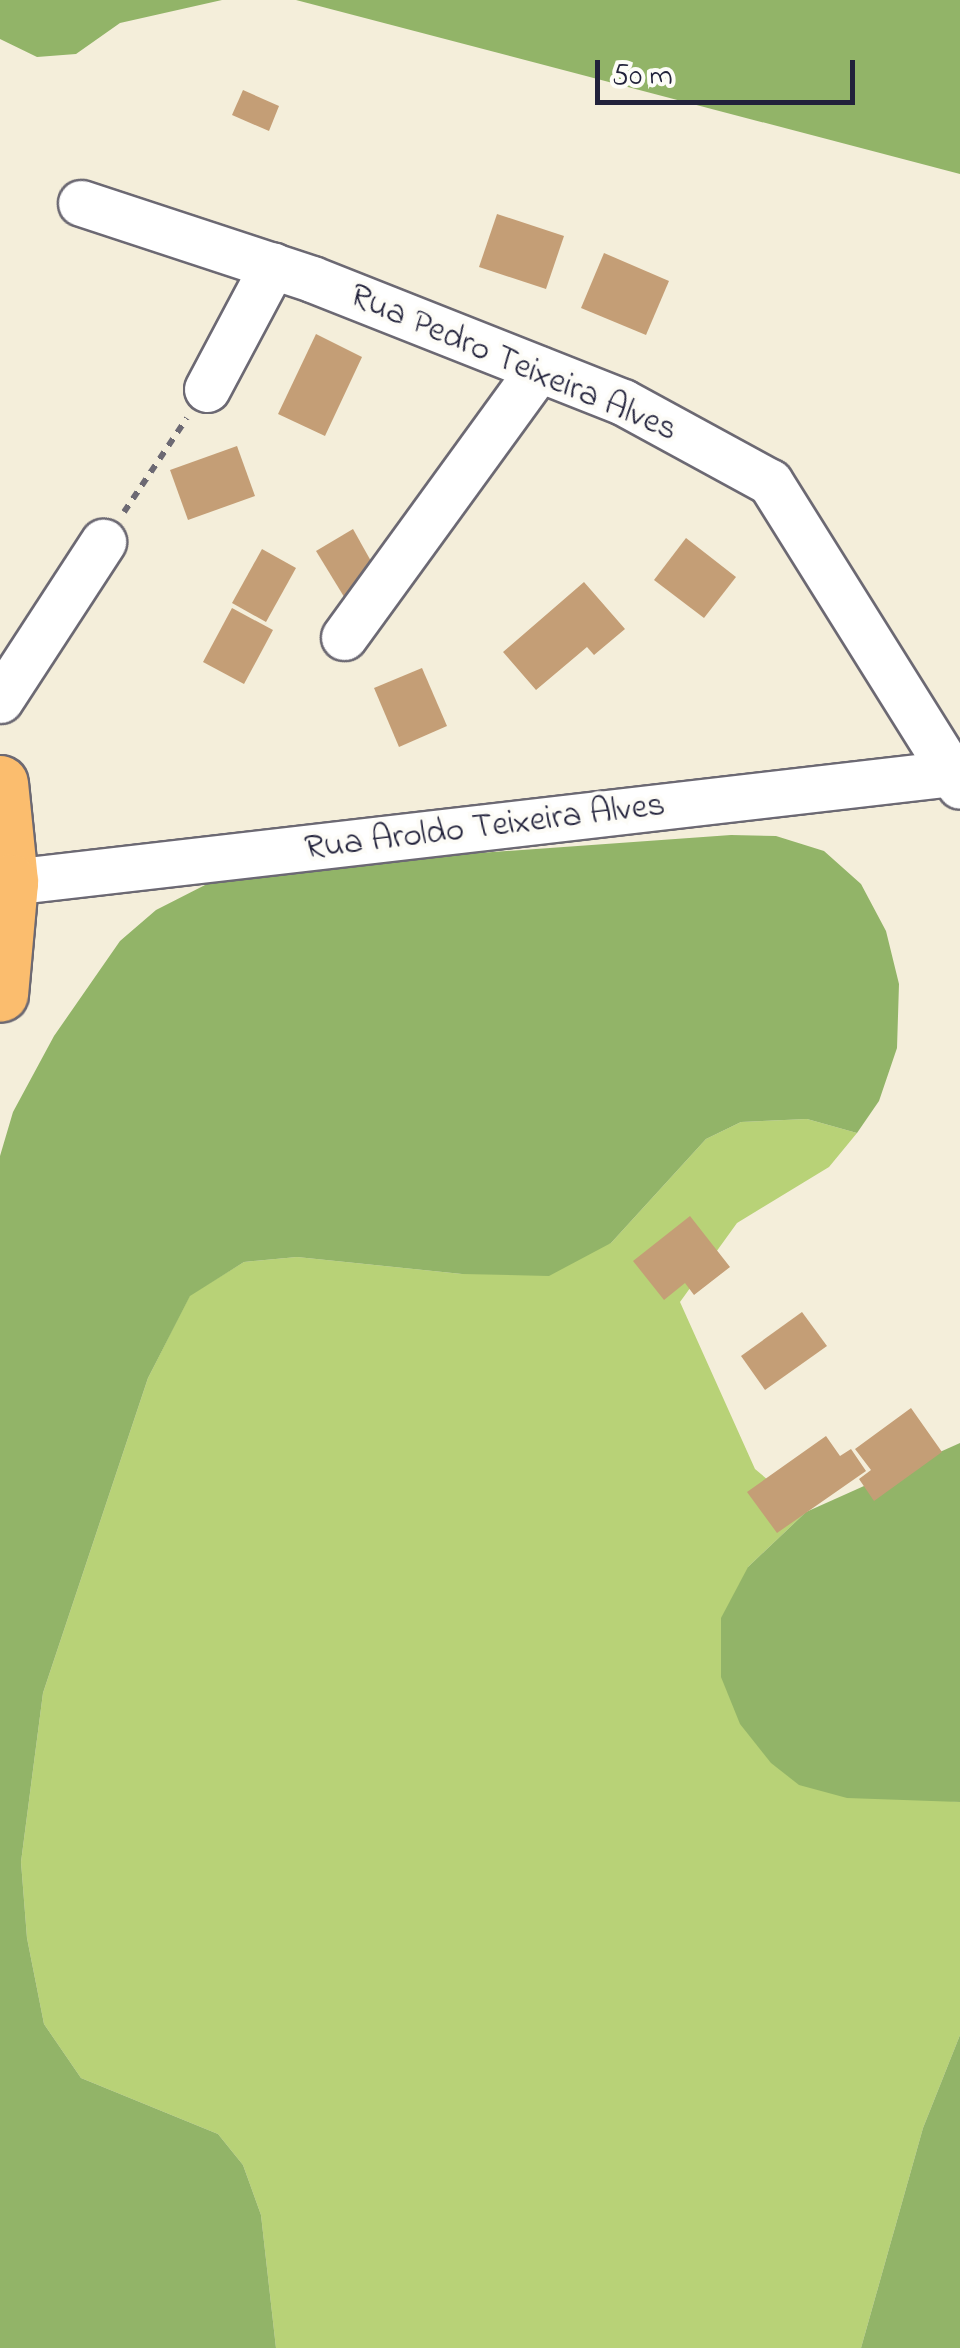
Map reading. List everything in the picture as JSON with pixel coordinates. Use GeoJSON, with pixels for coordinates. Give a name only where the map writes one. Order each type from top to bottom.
{"type":"FeatureCollection","features":[{"type":"Feature","properties":{"kind":"main road"},"geometry":{"type":"LineString","coordinates":[[0,782],[5,874],[0,994]]}},
{"type":"Feature","properties":{"kind":"street","name":"Rua Pedro Teixeira Alves"},"geometry":{"type":"LineString","coordinates":[[82,203],[272,266],[539,368],[622,402],[770,482],[957,777]]}},
{"type":"Feature","properties":{"kind":"street"},"geometry":{"type":"LineString","coordinates":[[207,389],[272,266]]}},
{"type":"Feature","properties":{"kind":"street"},"geometry":{"type":"LineString","coordinates":[[344,637],[539,368]]}},
{"type":"Feature","properties":{"kind":"street"},"geometry":{"type":"LineString","coordinates":[[0,700],[103,542]]}},
{"type":"Feature","properties":{"kind":"street","name":"Rua Aroldo Teixeira Alves"},"geometry":{"type":"LineString","coordinates":[[5,874],[957,777]]}},
{"type":"Feature","properties":{"kind":"path"},"geometry":{"type":"LineString","coordinates":[[103,542],[207,389]]}},
{"type":"Feature","properties":{"kind":"green space"},"geometry":{"type":"Polygon","coordinates":[[[0,0],[222,0],[120,23],[76,54],[37,57],[0,39],[0,0]]]}},
{"type":"Feature","properties":{"kind":"green space"},"geometry":{"type":"Polygon","coordinates":[[[296,0],[960,0],[960,174],[296,0]]]}},
{"type":"Feature","properties":{"kind":"green space"},"geometry":{"type":"Polygon","coordinates":[[[731,835],[776,836],[824,851],[861,884],[886,931],[899,984],[897,1048],[879,1101],[857,1133],[807,1119],[741,1122],[706,1139],[611,1243],[549,1276],[462,1274],[297,1257],[244,1262],[190,1296],[148,1378],[43,1693],[21,1862],[27,1938],[44,2024],[81,2078],[218,2134],[243,2165],[261,2215],[276,2348],[0,2348],[0,1156],[13,1112],[54,1036],[120,941],[156,910],[209,883],[311,865],[731,835]]]}},
{"type":"Feature","properties":{"kind":"green space"},"geometry":{"type":"Polygon","coordinates":[[[807,1119],[857,1133],[829,1167],[737,1223],[680,1302],[755,1469],[806,1512],[748,1567],[913,1797],[960,1802],[960,2035],[923,2128],[861,2348],[276,2348],[261,2215],[243,2165],[218,2134],[81,2078],[44,2024],[27,1938],[21,1862],[43,1693],[148,1378],[190,1295],[244,1262],[297,1257],[462,1274],[611,1243],[706,1139],[741,1122],[807,1119]]]}},
{"type":"Feature","properties":{"kind":"green space"},"geometry":{"type":"Polygon","coordinates":[[[960,1443],[960,1802],[847,1798],[799,1785],[771,1763],[740,1724],[721,1677],[721,1618],[748,1567],[806,1512],[960,1443]]]}},
{"type":"Feature","properties":{"kind":"green space"},"geometry":{"type":"Polygon","coordinates":[[[960,2035],[960,2348],[861,2348],[923,2128],[960,2035]]]}},
{"type":"Feature","properties":{"kind":"building"},"geometry":{"type":"Polygon","coordinates":[[[243,90],[279,106],[269,131],[232,115],[243,90]]]}},
{"type":"Feature","properties":{"kind":"building"},"geometry":{"type":"Polygon","coordinates":[[[497,214],[564,236],[546,289],[479,267],[497,214]]]}},
{"type":"Feature","properties":{"kind":"building"},"geometry":{"type":"Polygon","coordinates":[[[604,253],[669,281],[646,335],[581,308],[604,253]]]}},
{"type":"Feature","properties":{"kind":"building"},"geometry":{"type":"Polygon","coordinates":[[[316,334],[362,357],[325,436],[278,414],[316,334]]]}},
{"type":"Feature","properties":{"kind":"building"},"geometry":{"type":"Polygon","coordinates":[[[237,446],[255,496],[188,520],[170,470],[237,446]]]}},
{"type":"Feature","properties":{"kind":"building"},"geometry":{"type":"Polygon","coordinates":[[[353,529],[381,579],[346,600],[316,551],[353,529]]]}},
{"type":"Feature","properties":{"kind":"building"},"geometry":{"type":"Polygon","coordinates":[[[686,538],[736,577],[704,618],[654,580],[686,538]]]}},
{"type":"Feature","properties":{"kind":"building"},"geometry":{"type":"Polygon","coordinates":[[[262,549],[296,568],[266,622],[232,603],[262,549]]]}},
{"type":"Feature","properties":{"kind":"building"},"geometry":{"type":"Polygon","coordinates":[[[584,582],[625,629],[594,655],[587,647],[536,690],[503,652],[584,582]]]}},
{"type":"Feature","properties":{"kind":"building"},"geometry":{"type":"Polygon","coordinates":[[[232,608],[273,630],[244,684],[203,662],[232,608]]]}},
{"type":"Feature","properties":{"kind":"building"},"geometry":{"type":"Polygon","coordinates":[[[422,668],[447,726],[399,747],[374,688],[422,668]]]}},
{"type":"Feature","properties":{"kind":"building"},"geometry":{"type":"Polygon","coordinates":[[[690,1216],[730,1267],[694,1295],[685,1283],[664,1300],[633,1261],[690,1216]]]}},
{"type":"Feature","properties":{"kind":"building"},"geometry":{"type":"Polygon","coordinates":[[[802,1312],[827,1346],[765,1390],[741,1356],[802,1312]]]}},
{"type":"Feature","properties":{"kind":"building"},"geometry":{"type":"Polygon","coordinates":[[[911,1408],[942,1452],[874,1501],[859,1479],[871,1470],[855,1449],[911,1408]]]}},
{"type":"Feature","properties":{"kind":"building"},"geometry":{"type":"Polygon","coordinates":[[[826,1436],[840,1456],[851,1449],[866,1471],[777,1533],[747,1492],[826,1436]]]}}]}
